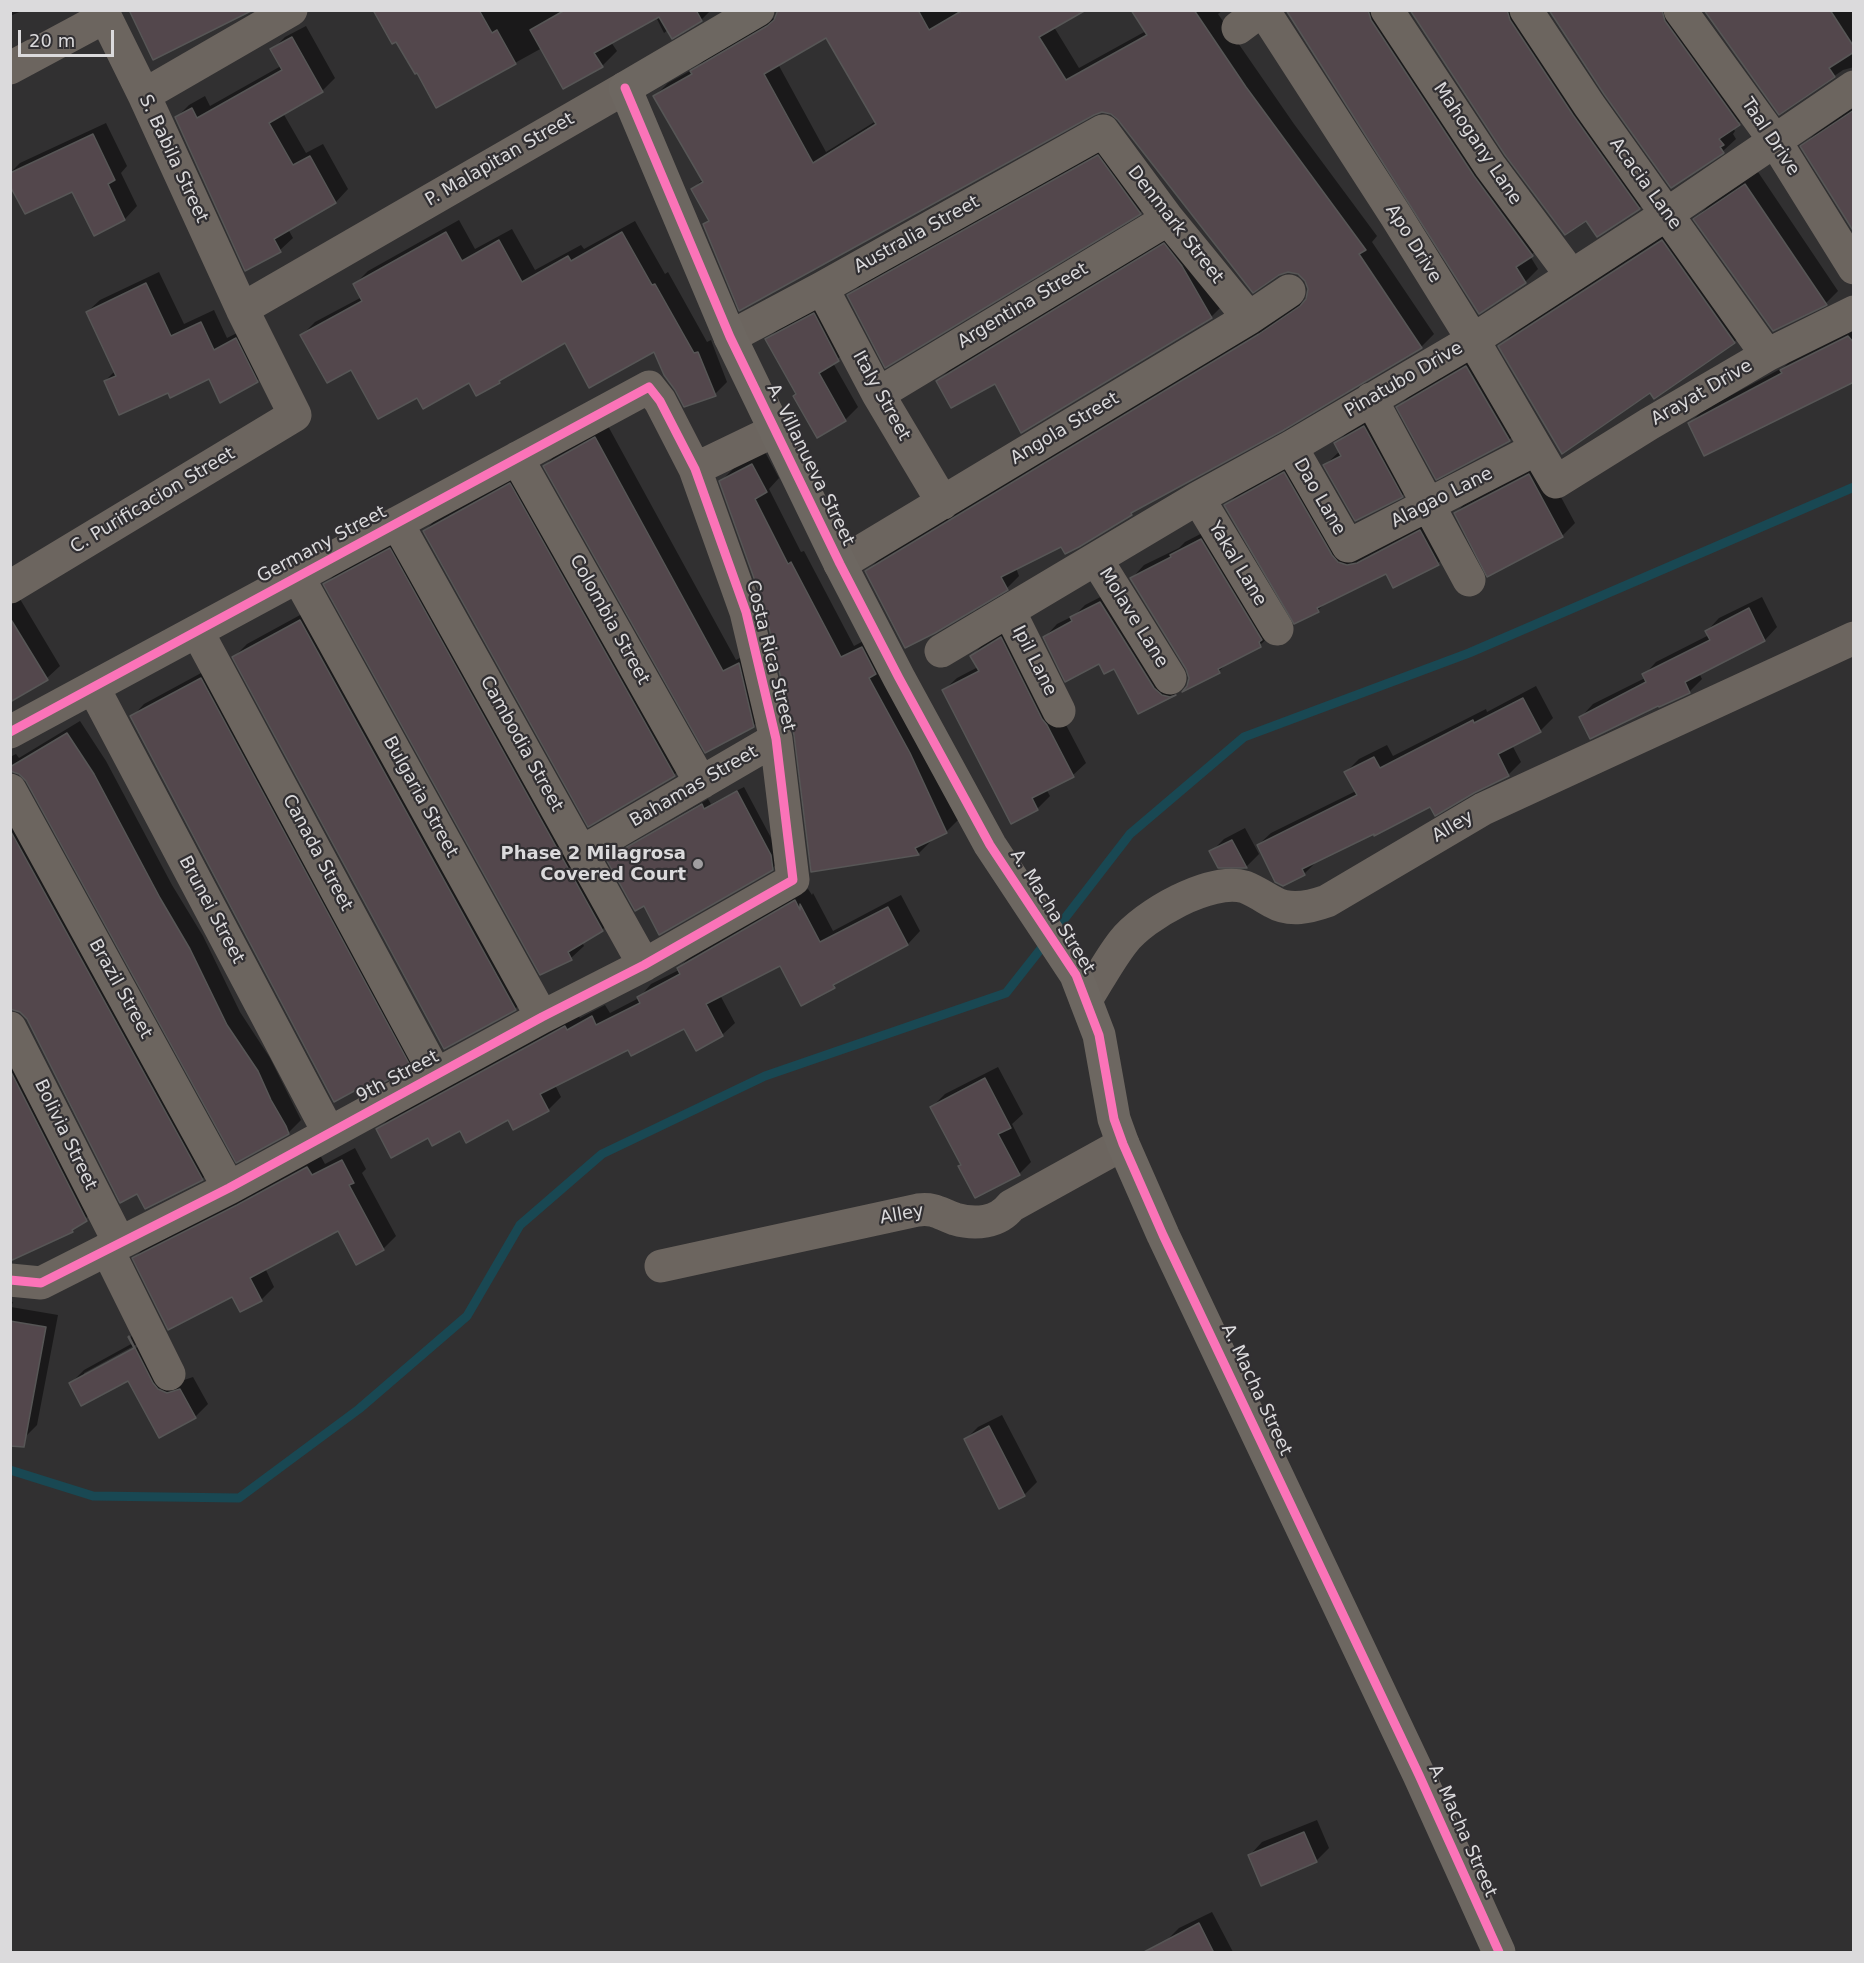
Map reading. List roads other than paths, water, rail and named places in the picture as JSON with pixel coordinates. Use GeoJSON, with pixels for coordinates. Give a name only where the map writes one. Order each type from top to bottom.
{"type":"FeatureCollection","features":[{"type":"Feature","properties":{"kind":"street"},"geometry":{"type":"LineString","coordinates":[[144,94],[291,10]]}},
{"type":"Feature","properties":{"kind":"street","name":"P. Malapitan Street"},"geometry":{"type":"LineString","coordinates":[[242,309],[758,10]]}},
{"type":"Feature","properties":{"kind":"street","name":"Mahogany Lane"},"geometry":{"type":"LineString","coordinates":[[1387,10],[1490,166],[1572,275]]}},
{"type":"Feature","properties":{"kind":"street","name":"Acacia Lane"},"geometry":{"type":"LineString","coordinates":[[1527,10],[1588,105],[1767,355]]}},
{"type":"Feature","properties":{"kind":"street","name":"Taal Drive"},"geometry":{"type":"LineString","coordinates":[[1680,10],[1775,141],[1854,268]]}},
{"type":"Feature","properties":{"kind":"street"},"geometry":{"type":"LineString","coordinates":[[10,68],[104,14]]}},
{"type":"Feature","properties":{"kind":"street","name":"S. Babila Street"},"geometry":{"type":"LineString","coordinates":[[104,14],[144,94],[242,309],[295,415]]}},
{"type":"Feature","properties":{"kind":"street","name":"Apo Drive"},"geometry":{"type":"LineString","coordinates":[[1255,16],[1396,216],[1473,340],[1556,482]]}},
{"type":"Feature","properties":{"kind":"street","name":"Pinatubo Drive"},"geometry":{"type":"LineString","coordinates":[[941,651],[1198,498],[1291,447],[1473,340],[1667,214],[1854,87]]}},
{"type":"Feature","properties":{"kind":"street","name":"A. Villanueva Street"},"geometry":{"type":"LineString","coordinates":[[625,88],[729,337],[840,564],[899,678],[990,844]]}},
{"type":"Feature","properties":{"kind":"street","name":"Australia Street"},"geometry":{"type":"LineString","coordinates":[[729,337],[822,288],[1103,131]]}},
{"type":"Feature","properties":{"kind":"street","name":"Denmark Street"},"geometry":{"type":"LineString","coordinates":[[1103,131],[1168,219],[1249,318]]}},
{"type":"Feature","properties":{"kind":"street","name":"Argentina Street"},"geometry":{"type":"LineString","coordinates":[[878,394],[1168,219]]}},
{"type":"Feature","properties":{"kind":"street","name":"Italy Street"},"geometry":{"type":"LineString","coordinates":[[822,288],[878,394],[943,503]]}},
{"type":"Feature","properties":{"kind":"street","name":"Angola Street"},"geometry":{"type":"LineString","coordinates":[[840,564],[1249,318],[1289,291]]}},
{"type":"Feature","properties":{"kind":"street","name":"Arayat Drive"},"geometry":{"type":"LineString","coordinates":[[1556,482],[1648,424],[1767,355],[1854,312]]}},
{"type":"Feature","properties":{"kind":"street","name":"Germany Street"},"geometry":{"type":"LineString","coordinates":[[10,732],[649,387]]}},
{"type":"Feature","properties":{"kind":"street","name":"Costa Rica Street"},"geometry":{"type":"LineString","coordinates":[[649,387],[660,401],[695,469],[746,612],[776,740],[793,879]]}},
{"type":"Feature","properties":{"kind":"street"},"geometry":{"type":"LineString","coordinates":[[1371,399],[1469,580]]}},
{"type":"Feature","properties":{"kind":"street","name":"C. Purificacion Street"},"geometry":{"type":"LineString","coordinates":[[10,587],[295,415]]}},
{"type":"Feature","properties":{"kind":"street"},"geometry":{"type":"LineString","coordinates":[[695,469],[776,430]]}},
{"type":"Feature","properties":{"kind":"street","name":"Dao Lane"},"geometry":{"type":"LineString","coordinates":[[1291,447],[1348,546]]}},
{"type":"Feature","properties":{"kind":"street","name":"Alagao Lane"},"geometry":{"type":"LineString","coordinates":[[1348,546],[1536,449]]}},
{"type":"Feature","properties":{"kind":"street","name":"Colombia Street"},"geometry":{"type":"LineString","coordinates":[[517,458],[700,783]]}},
{"type":"Feature","properties":{"kind":"street","name":"Yakal Lane"},"geometry":{"type":"LineString","coordinates":[[1198,498],[1277,629]]}},
{"type":"Feature","properties":{"kind":"street","name":"Cambodia Street"},"geometry":{"type":"LineString","coordinates":[[398,523],[644,965]]}},
{"type":"Feature","properties":{"kind":"street","name":"Molave Lane"},"geometry":{"type":"LineString","coordinates":[[1096,559],[1170,678]]}},
{"type":"Feature","properties":{"kind":"street","name":"Bulgaria Street"},"geometry":{"type":"LineString","coordinates":[[298,577],[542,1017]]}},
{"type":"Feature","properties":{"kind":"street","name":"Ipil Lane"},"geometry":{"type":"LineString","coordinates":[[1009,611],[1059,711]]}},
{"type":"Feature","properties":{"kind":"street","name":"Canada Street"},"geometry":{"type":"LineString","coordinates":[[197,631],[436,1075]]}},
{"type":"Feature","properties":{"kind":"street","name":"Alley"},"geometry":{"type":"LineString","coordinates":[[1081,988],[1124,940],[1160,910],[1192,894],[1218,887],[1243,886],[1276,904],[1294,908],[1308,908],[1327,901],[1483,809],[1854,638]]}},
{"type":"Feature","properties":{"kind":"street","name":"Brunei Street"},"geometry":{"type":"LineString","coordinates":[[93,687],[329,1132]]}},
{"type":"Feature","properties":{"kind":"street","name":"Bahamas Street"},"geometry":{"type":"LineString","coordinates":[[582,852],[776,740]]}},
{"type":"Feature","properties":{"kind":"street","name":"Brazil Street"},"geometry":{"type":"LineString","coordinates":[[10,790],[229,1188]]}},
{"type":"Feature","properties":{"kind":"street","name":"A. Macha Street"},"geometry":{"type":"LineString","coordinates":[[990,844],[1081,988],[1099,1035],[1114,1119],[1123,1144],[1163,1235],[1384,1701],[1499,1953]]}},
{"type":"Feature","properties":{"kind":"street","name":"9th Street"},"geometry":{"type":"LineString","coordinates":[[10,1280],[41,1283],[229,1188],[542,1017],[644,965],[793,879]]}},
{"type":"Feature","properties":{"kind":"street","name":"Bolivia Street"},"geometry":{"type":"LineString","coordinates":[[10,1028],[113,1245]]}},
{"type":"Feature","properties":{"kind":"street","name":"Alley"},"geometry":{"type":"LineString","coordinates":[[661,1266],[918,1210],[931,1209],[953,1218],[975,1223],[994,1220],[1005,1215],[1011,1206],[1123,1144]]}},
{"type":"Feature","properties":{"kind":"street"},"geometry":{"type":"LineString","coordinates":[[113,1245],[169,1374]]}},
{"type":"Feature","properties":{"kind":"waterway"},"geometry":{"type":"LineString","coordinates":[[1055,931],[1130,834],[1244,737],[1469,653],[1854,487]]}},
{"type":"Feature","properties":{"kind":"waterway"},"geometry":{"type":"LineString","coordinates":[[10,1470],[93,1496],[239,1498],[359,1409],[467,1316],[520,1225],[602,1154],[765,1076],[1006,993],[1047,941]]}},
{"type":"Feature","properties":{"kind":"place","name":"Phase 2 Milagrosa Covered Court"},"geometry":{"type":"Point","coordinates":[698,864]}}]}
